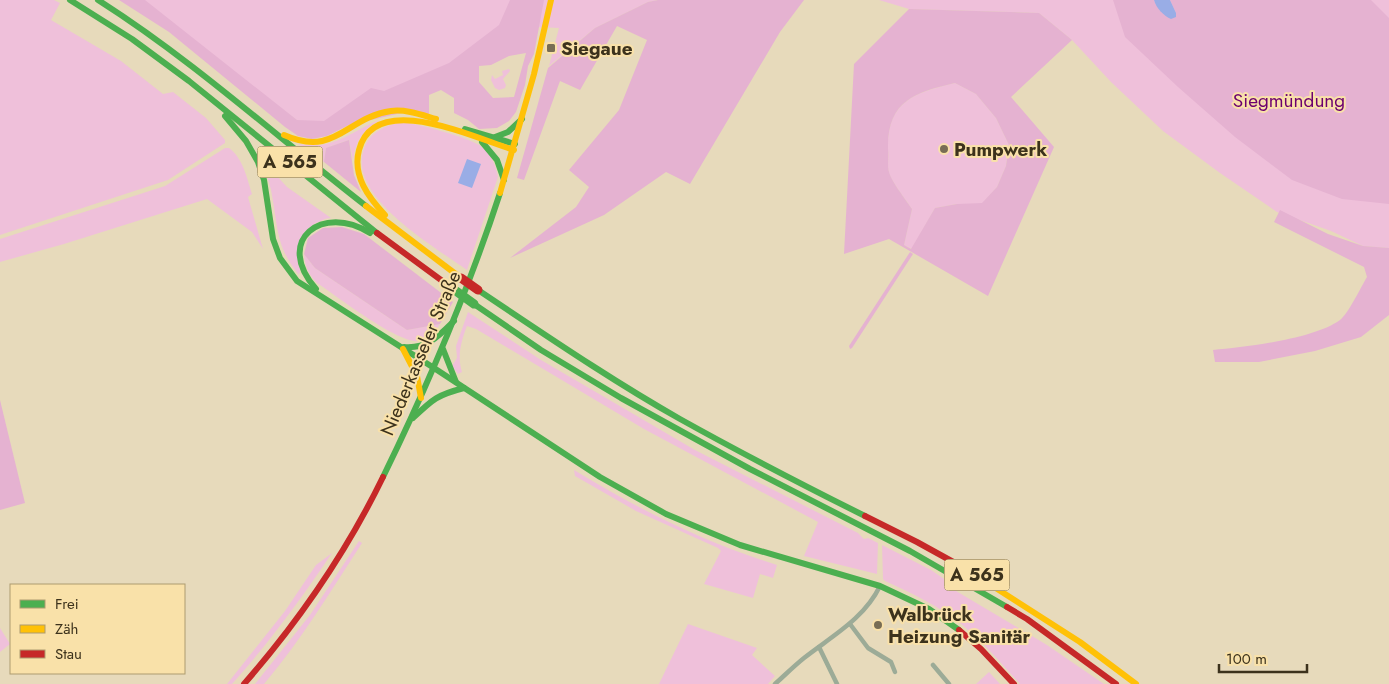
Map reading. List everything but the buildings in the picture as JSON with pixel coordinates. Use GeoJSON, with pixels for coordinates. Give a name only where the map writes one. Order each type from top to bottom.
{"type":"FeatureCollection","features":[{"type":"Feature","properties":{"kind":"main road","name":"A 565"},"geometry":{"type":"LineString","coordinates":[[70,0],[132,39],[189,80],[390,244],[541,350],[620,398],[750,469],[910,551],[976,588],[1027,620],[1116,684]]}},
{"type":"Feature","properties":{"kind":"main road","name":"A 565"},"geometry":{"type":"LineString","coordinates":[[98,0],[192,64],[414,243],[461,278],[564,347],[679,418],[983,578],[1080,642],[1136,684]]}},
{"type":"Feature","properties":{"kind":"main road","name":"Niederkasseler Straße"},"geometry":{"type":"LineString","coordinates":[[244,684],[306,606],[341,553],[377,491],[443,349],[476,265],[515,147],[545,35],[551,0]]}},
{"type":"Feature","properties":{"kind":"main road"},"geometry":{"type":"LineString","coordinates":[[189,80],[235,127],[252,151],[261,169],[276,249],[284,265],[297,281],[320,294],[600,477],[666,514],[740,545],[880,586],[929,609],[955,627],[981,649],[1014,684]]}},
{"type":"Feature","properties":{"kind":"main road"},"geometry":{"type":"LineString","coordinates":[[257,118],[290,139],[316,143],[330,140],[380,114],[392,111],[418,114],[495,137],[515,147]]}},
{"type":"Feature","properties":{"kind":"main road"},"geometry":{"type":"LineString","coordinates":[[495,137],[508,132],[522,119]]}},
{"type":"Feature","properties":{"kind":"main road"},"geometry":{"type":"LineString","coordinates":[[414,243],[370,200],[362,183],[358,169],[358,154],[366,136],[384,123],[407,120],[430,123],[480,140],[515,147]]}},
{"type":"Feature","properties":{"kind":"main road"},"geometry":{"type":"LineString","coordinates":[[480,140],[497,160],[504,180]]}},
{"type":"Feature","properties":{"kind":"main road"},"geometry":{"type":"LineString","coordinates":[[320,294],[305,276],[299,259],[300,244],[313,228],[327,222],[337,221],[354,224],[390,244]]}},
{"type":"Feature","properties":{"kind":"main road"},"geometry":{"type":"LineString","coordinates":[[401,347],[412,349],[424,346],[434,341],[454,321]]}},
{"type":"Feature","properties":{"kind":"main road"},"geometry":{"type":"LineString","coordinates":[[401,347],[417,376],[420,398]]}},
{"type":"Feature","properties":{"kind":"main road"},"geometry":{"type":"LineString","coordinates":[[443,349],[448,365],[460,386]]}},
{"type":"Feature","properties":{"kind":"main road"},"geometry":{"type":"LineString","coordinates":[[409,422],[432,400],[460,386]]}},
{"type":"Feature","properties":{"kind":"street"},"geometry":{"type":"LineString","coordinates":[[775,684],[866,610],[880,586]]}},
{"type":"Feature","properties":{"kind":"street"},"geometry":{"type":"LineString","coordinates":[[850,624],[868,648],[891,662],[895,672]]}},
{"type":"Feature","properties":{"kind":"street"},"geometry":{"type":"LineString","coordinates":[[819,647],[837,684]]}},
{"type":"Feature","properties":{"kind":"street"},"geometry":{"type":"LineString","coordinates":[[933,665],[947,683]]}},
{"type":"Feature","properties":{"kind":"green space"},"geometry":{"type":"Polygon","coordinates":[[[0,0],[54,0],[60,3],[51,20],[121,61],[163,94],[173,92],[206,118],[225,140],[225,143],[168,180],[0,235],[0,0]]]}},
{"type":"Feature","properties":{"kind":"green space"},"geometry":{"type":"Polygon","coordinates":[[[119,0],[145,0],[297,120],[324,121],[371,88],[384,91],[449,63],[499,25],[510,0],[544,0],[534,54],[528,66],[525,85],[516,112],[509,121],[497,128],[479,129],[468,120],[454,113],[454,98],[441,90],[429,95],[429,115],[414,110],[349,125],[327,136],[312,139],[298,136],[169,32],[119,0]],[[526,53],[509,56],[491,65],[479,66],[479,82],[493,98],[514,97],[526,53]]]}},
{"type":"Feature","properties":{"kind":"green space"},"geometry":{"type":"Polygon","coordinates":[[[134,0],[658,0],[648,2],[595,28],[549,66],[559,28],[516,26],[443,75],[313,132],[134,0]]]}},
{"type":"Feature","properties":{"kind":"green space"},"geometry":{"type":"Polygon","coordinates":[[[658,0],[804,0],[780,32],[690,184],[666,172],[604,215],[510,258],[576,207],[589,187],[569,170],[619,110],[647,40],[617,26],[580,90],[560,81],[524,180],[517,178],[548,68],[595,28],[648,2],[658,0]]]}},
{"type":"Feature","properties":{"kind":"green space","name":"Siegmündung"},"geometry":{"type":"Polygon","coordinates":[[[879,0],[1389,0],[1389,248],[1363,246],[1331,231],[1277,212],[1163,131],[1111,82],[1072,40],[1039,13],[909,9],[879,0]]]}},
{"type":"Feature","properties":{"kind":"green space","name":"Siegmündung"},"geometry":{"type":"Polygon","coordinates":[[[1113,0],[1154,0],[1156,5],[1176,13],[1170,0],[1371,0],[1389,18],[1389,204],[1342,199],[1292,180],[1235,137],[1125,37],[1113,0]]]}},
{"type":"Feature","properties":{"kind":"green space"},"geometry":{"type":"Polygon","coordinates":[[[909,9],[1039,13],[1072,40],[1011,97],[1054,147],[988,296],[889,239],[844,254],[854,64],[909,9]],[[955,83],[928,90],[906,101],[898,109],[892,120],[889,133],[888,169],[890,176],[912,209],[904,245],[911,249],[935,208],[957,204],[982,203],[997,187],[1006,166],[1009,145],[996,118],[976,94],[955,83]]]}},
{"type":"Feature","properties":{"kind":"green space"},"geometry":{"type":"Polygon","coordinates":[[[509,69],[510,71],[503,79],[506,85],[505,88],[499,90],[495,88],[491,80],[492,75],[495,79],[503,75],[502,71],[509,69]]]}},
{"type":"Feature","properties":{"kind":"green space"},"geometry":{"type":"Polygon","coordinates":[[[955,83],[976,94],[996,118],[1009,145],[1006,166],[997,187],[982,204],[957,204],[935,208],[912,249],[904,245],[912,209],[888,171],[889,133],[892,120],[906,102],[916,96],[955,83]]]}},
{"type":"Feature","properties":{"kind":"green space"},"geometry":{"type":"Polygon","coordinates":[[[380,120],[364,132],[356,147],[353,161],[349,140],[326,148],[324,162],[298,144],[319,145],[333,142],[380,120]]]}},
{"type":"Feature","properties":{"kind":"green space"},"geometry":{"type":"Polygon","coordinates":[[[403,122],[467,139],[482,147],[493,161],[498,177],[467,270],[416,234],[397,218],[380,202],[368,184],[362,167],[364,149],[367,143],[380,130],[403,122]]]}},
{"type":"Feature","properties":{"kind":"green space"},"geometry":{"type":"Polygon","coordinates":[[[349,140],[354,175],[361,192],[324,162],[326,148],[349,140]]]}},
{"type":"Feature","properties":{"kind":"green space"},"geometry":{"type":"Polygon","coordinates":[[[225,148],[229,148],[234,152],[244,169],[252,194],[248,197],[263,249],[252,232],[207,199],[0,262],[0,239],[165,186],[225,148]]]}},
{"type":"Feature","properties":{"kind":"green space"},"geometry":{"type":"Polygon","coordinates":[[[263,163],[287,187],[331,218],[316,223],[305,234],[299,275],[281,245],[271,190],[263,163]]]}},
{"type":"Feature","properties":{"kind":"green space"},"geometry":{"type":"Polygon","coordinates":[[[1280,210],[1328,234],[1363,246],[1389,248],[1389,315],[1361,337],[1315,351],[1259,362],[1215,362],[1213,350],[1279,341],[1328,327],[1343,317],[1367,277],[1364,267],[1274,222],[1280,210]]]}},
{"type":"Feature","properties":{"kind":"green space"},"geometry":{"type":"Polygon","coordinates":[[[342,227],[364,234],[453,302],[440,324],[407,330],[315,268],[304,254],[308,238],[323,228],[342,227]]]}},
{"type":"Feature","properties":{"kind":"green space"},"geometry":{"type":"Polygon","coordinates":[[[910,252],[913,254],[850,349],[849,346],[910,252]]]}},
{"type":"Feature","properties":{"kind":"green space"},"geometry":{"type":"Polygon","coordinates":[[[304,254],[315,268],[407,330],[440,324],[431,335],[423,340],[409,340],[397,335],[368,318],[317,283],[308,270],[304,254]]]}},
{"type":"Feature","properties":{"kind":"green space"},"geometry":{"type":"Polygon","coordinates":[[[468,312],[541,360],[695,450],[858,533],[864,539],[868,538],[878,543],[877,574],[804,556],[818,522],[644,429],[476,329],[467,326],[460,349],[462,372],[458,374],[452,366],[457,358],[456,346],[468,312]]]}},
{"type":"Feature","properties":{"kind":"green space"},"geometry":{"type":"Polygon","coordinates":[[[0,400],[25,503],[0,510],[0,400]]]}},
{"type":"Feature","properties":{"kind":"green space"},"geometry":{"type":"Polygon","coordinates":[[[574,470],[672,524],[723,546],[777,565],[773,578],[760,574],[753,598],[704,584],[721,551],[718,548],[636,511],[575,476],[574,470]]]}},
{"type":"Feature","properties":{"kind":"green space"},"geometry":{"type":"Polygon","coordinates":[[[359,541],[362,543],[291,650],[264,684],[255,684],[310,615],[359,541]]]}},
{"type":"Feature","properties":{"kind":"green space"},"geometry":{"type":"Polygon","coordinates":[[[882,545],[931,570],[950,583],[951,588],[1047,645],[1104,684],[1020,684],[984,645],[960,623],[933,605],[883,579],[882,545]]]}},
{"type":"Feature","properties":{"kind":"green space"},"geometry":{"type":"Polygon","coordinates":[[[332,553],[272,637],[232,684],[227,684],[285,611],[316,565],[332,553]]]}},
{"type":"Feature","properties":{"kind":"green space"},"geometry":{"type":"Polygon","coordinates":[[[688,624],[757,648],[752,655],[775,676],[768,684],[659,684],[688,624]]]}},
{"type":"Feature","properties":{"kind":"green space"},"geometry":{"type":"Polygon","coordinates":[[[0,628],[10,644],[0,652],[0,628]]]}},
{"type":"Feature","properties":{"kind":"green space"},"geometry":{"type":"Polygon","coordinates":[[[989,672],[1000,684],[976,684],[989,672]]]}},
{"type":"Feature","properties":{"kind":"water"},"geometry":{"type":"Polygon","coordinates":[[[1154,0],[1170,0],[1176,17],[1171,19],[1166,16],[1158,9],[1154,0]]]}},
{"type":"Feature","properties":{"kind":"water"},"geometry":{"type":"Polygon","coordinates":[[[467,159],[481,164],[472,188],[458,183],[467,159]]]}},
{"type":"Feature","properties":{"kind":"traffic: fast"},"geometry":{"type":"LineString","coordinates":[[70,0],[132,39],[189,81],[377,233]]}},
{"type":"Feature","properties":{"kind":"traffic: fast"},"geometry":{"type":"LineString","coordinates":[[98,0],[202,74],[366,206]]}},
{"type":"Feature","properties":{"kind":"traffic: fast"},"geometry":{"type":"LineString","coordinates":[[225,116],[246,141],[258,162],[264,180],[273,239],[280,258],[297,281],[434,368]]}},
{"type":"Feature","properties":{"kind":"traffic: fast"},"geometry":{"type":"LineString","coordinates":[[495,137],[508,132],[522,119]]}},
{"type":"Feature","properties":{"kind":"traffic: fast"},"geometry":{"type":"LineString","coordinates":[[465,129],[515,144]]}},
{"type":"Feature","properties":{"kind":"traffic: fast"},"geometry":{"type":"LineString","coordinates":[[482,142],[497,160],[504,180]]}},
{"type":"Feature","properties":{"kind":"traffic: fast"},"geometry":{"type":"LineString","coordinates":[[383,477],[416,408],[446,337],[475,266],[500,193]]}},
{"type":"Feature","properties":{"kind":"traffic: fast"},"geometry":{"type":"LineString","coordinates":[[316,289],[304,271],[300,255],[302,242],[309,231],[321,225],[336,222],[352,225],[370,233]]}},
{"type":"Feature","properties":{"kind":"traffic: fast"},"geometry":{"type":"LineString","coordinates":[[478,290],[654,404],[795,481],[865,516]]}},
{"type":"Feature","properties":{"kind":"traffic: fast"},"geometry":{"type":"LineString","coordinates":[[456,291],[474,304]]}},
{"type":"Feature","properties":{"kind":"traffic: fast"},"geometry":{"type":"LineString","coordinates":[[474,304],[541,350],[621,398],[750,469],[910,551],[1007,607]]}},
{"type":"Feature","properties":{"kind":"traffic: fast"},"geometry":{"type":"LineString","coordinates":[[404,347],[426,344],[454,321]]}},
{"type":"Feature","properties":{"kind":"traffic: fast"},"geometry":{"type":"LineString","coordinates":[[443,349],[456,382]]}},
{"type":"Feature","properties":{"kind":"traffic: fast"},"geometry":{"type":"LineString","coordinates":[[434,368],[600,477],[666,514],[740,545],[880,586],[929,609],[959,630]]}},
{"type":"Feature","properties":{"kind":"traffic: fast"},"geometry":{"type":"LineString","coordinates":[[413,418],[436,398],[464,388]]}},
{"type":"Feature","properties":{"kind":"traffic: slow"},"geometry":{"type":"LineString","coordinates":[[500,193],[534,74],[551,0]]}},
{"type":"Feature","properties":{"kind":"traffic: slow"},"geometry":{"type":"LineString","coordinates":[[284,135],[302,141],[316,142],[329,139],[376,115],[391,111],[420,114],[436,119]]}},
{"type":"Feature","properties":{"kind":"traffic: slow"},"geometry":{"type":"LineString","coordinates":[[385,215],[363,186],[357,160],[359,150],[369,132],[385,123],[405,120],[429,123],[453,129],[514,150]]}},
{"type":"Feature","properties":{"kind":"traffic: slow"},"geometry":{"type":"LineString","coordinates":[[366,206],[461,278]]}},
{"type":"Feature","properties":{"kind":"traffic: slow"},"geometry":{"type":"LineString","coordinates":[[403,349],[417,376],[421,398]]}},
{"type":"Feature","properties":{"kind":"traffic: slow"},"geometry":{"type":"LineString","coordinates":[[966,569],[1080,642],[1136,684]]}},
{"type":"Feature","properties":{"kind":"traffic: jam"},"geometry":{"type":"LineString","coordinates":[[377,233],[456,291]]}},
{"type":"Feature","properties":{"kind":"traffic: jam"},"geometry":{"type":"LineString","coordinates":[[461,278],[478,290]]}},
{"type":"Feature","properties":{"kind":"traffic: jam"},"geometry":{"type":"LineString","coordinates":[[244,684],[284,636],[320,585],[353,533],[383,477]]}},
{"type":"Feature","properties":{"kind":"traffic: jam"},"geometry":{"type":"LineString","coordinates":[[865,516],[966,569]]}},
{"type":"Feature","properties":{"kind":"traffic: jam"},"geometry":{"type":"LineString","coordinates":[[1007,607],[1027,619],[1116,684]]}},
{"type":"Feature","properties":{"kind":"traffic: jam"},"geometry":{"type":"LineString","coordinates":[[959,630],[981,649],[1014,684]]}},
{"type":"Feature","properties":{"kind":"place","name":"Siegaue"},"geometry":{"type":"Point","coordinates":[551,48]}},
{"type":"Feature","properties":{"kind":"place","name":"Pumpwerk"},"geometry":{"type":"Point","coordinates":[944,149]}},
{"type":"Feature","properties":{"kind":"place","name":"Walbrück Heizung Sanitär"},"geometry":{"type":"Point","coordinates":[878,625]}}]}
